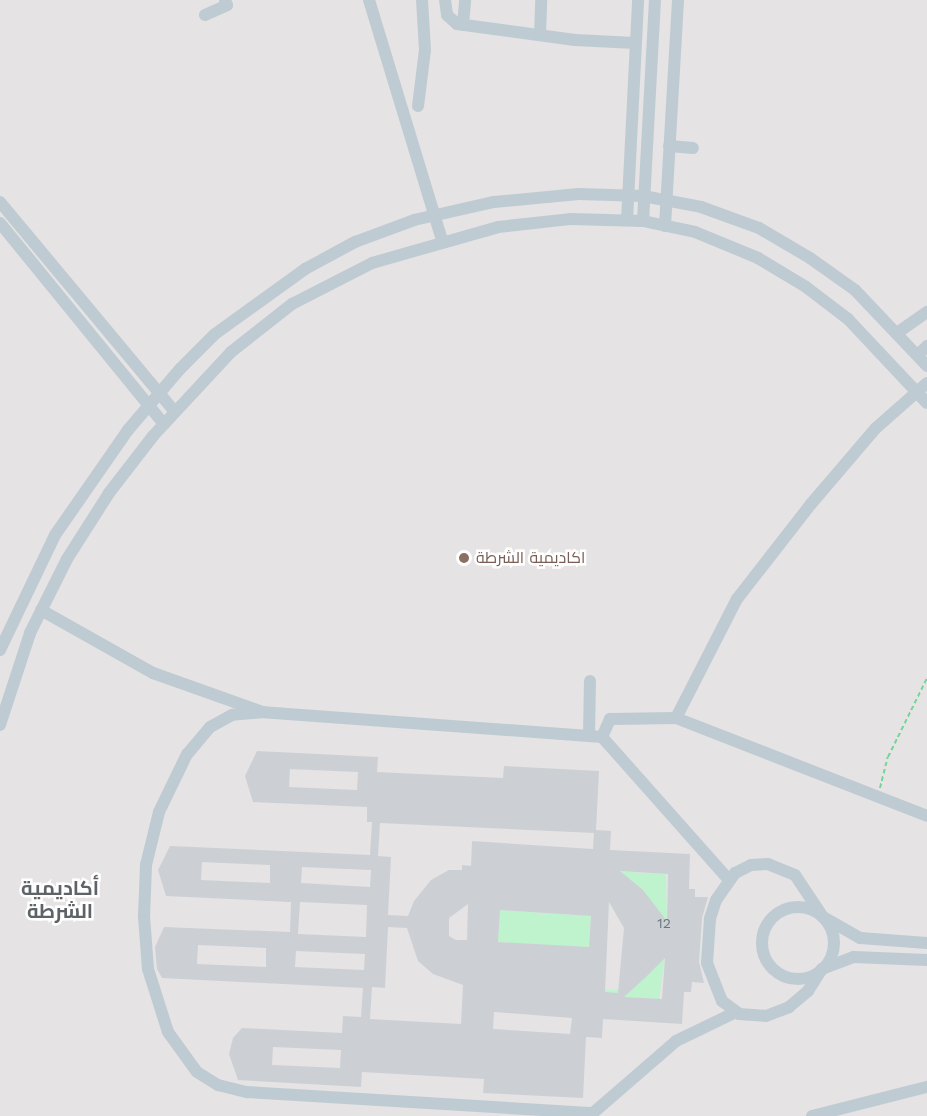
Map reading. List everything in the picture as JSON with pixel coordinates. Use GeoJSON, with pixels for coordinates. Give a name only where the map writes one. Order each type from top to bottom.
{"type":"FeatureCollection","features":[{"type":"Feature","properties":{"kind":"street"},"geometry":{"type":"LineString","coordinates":[[205,15],[227,5],[225,0]]}},
{"type":"Feature","properties":{"kind":"street"},"geometry":{"type":"LineString","coordinates":[[369,0],[442,241]]}},
{"type":"Feature","properties":{"kind":"street"},"geometry":{"type":"LineString","coordinates":[[418,106],[425,50],[422,0]]}},
{"type":"Feature","properties":{"kind":"street"},"geometry":{"type":"LineString","coordinates":[[445,0],[450,21],[463,25],[540,35],[635,43]]}},
{"type":"Feature","properties":{"kind":"street"},"geometry":{"type":"LineString","coordinates":[[463,25],[465,0]]}},
{"type":"Feature","properties":{"kind":"street"},"geometry":{"type":"LineString","coordinates":[[540,35],[541,0]]}},
{"type":"Feature","properties":{"kind":"street"},"geometry":{"type":"LineString","coordinates":[[627,220],[638,0]]}},
{"type":"Feature","properties":{"kind":"street"},"geometry":{"type":"LineString","coordinates":[[643,221],[655,0]]}},
{"type":"Feature","properties":{"kind":"street"},"geometry":{"type":"LineString","coordinates":[[665,226],[678,0]]}},
{"type":"Feature","properties":{"kind":"street"},"geometry":{"type":"LineString","coordinates":[[669,146],[693,148]]}},
{"type":"Feature","properties":{"kind":"street"},"geometry":{"type":"LineString","coordinates":[[0,650],[55,535],[92,478],[159,393],[215,334],[296,275],[355,242],[434,216],[494,202],[579,194],[643,196],[701,207],[759,228],[855,290],[927,366]]}},
{"type":"Feature","properties":{"kind":"street"},"geometry":{"type":"LineString","coordinates":[[0,202],[175,412]]}},
{"type":"Feature","properties":{"kind":"street"},"geometry":{"type":"LineString","coordinates":[[0,725],[30,633],[42,610],[109,493],[164,424],[231,352],[292,304],[372,263],[442,241],[518,225],[627,220],[695,232],[758,258],[806,287],[848,319],[927,403]]}},
{"type":"Feature","properties":{"kind":"street"},"geometry":{"type":"LineString","coordinates":[[0,223],[164,424]]}},
{"type":"Feature","properties":{"kind":"street"},"geometry":{"type":"LineString","coordinates":[[897,333],[927,312]]}},
{"type":"Feature","properties":{"kind":"street"},"geometry":{"type":"LineString","coordinates":[[918,356],[927,346]]}},
{"type":"Feature","properties":{"kind":"street"},"geometry":{"type":"LineString","coordinates":[[676,718],[737,599],[811,504],[876,428],[927,383]]}},
{"type":"Feature","properties":{"kind":"street"},"geometry":{"type":"LineString","coordinates":[[42,610],[153,673],[264,712]]}},
{"type":"Feature","properties":{"kind":"street"},"geometry":{"type":"LineString","coordinates":[[589,736],[590,681]]}},
{"type":"Feature","properties":{"kind":"street"},"geometry":{"type":"LineString","coordinates":[[729,880],[602,737],[264,712],[232,715],[210,727],[187,754],[159,812],[146,865],[148,969],[168,1032],[197,1072],[219,1085],[247,1092],[591,1115],[676,1041],[736,1012],[766,1016],[789,1006],[807,991],[833,951],[834,937],[795,875],[783,867],[751,865],[729,880],[710,919],[707,963],[715,992],[736,1012]]}},
{"type":"Feature","properties":{"kind":"street"},"geometry":{"type":"LineString","coordinates":[[602,737],[610,719],[676,718],[877,799],[927,816]]}},
{"type":"Feature","properties":{"kind":"street"},"geometry":{"type":"LineString","coordinates":[[927,943],[860,938],[803,907],[789,908],[775,915],[762,941],[765,955],[785,977],[801,978],[854,957],[927,960]]}},
{"type":"Feature","properties":{"kind":"street"},"geometry":{"type":"LineString","coordinates":[[812,1116],[927,1087]]}},
{"type":"Feature","properties":{"kind":"path"},"geometry":{"type":"LineString","coordinates":[[877,799],[888,757],[927,678]]}},
{"type":"Feature","properties":{"kind":"shaded area","name":"اكاديمية الشرطة"},"geometry":{"type":"Polygon","coordinates":[[[0,0],[927,0],[927,1116],[0,1116],[0,0]]]}},
{"type":"Feature","properties":{"kind":"green space"},"geometry":{"type":"Polygon","coordinates":[[[610,871],[666,874],[667,920],[663,920],[643,890],[610,871]]]}},
{"type":"Feature","properties":{"kind":"green space"},"geometry":{"type":"Polygon","coordinates":[[[500,910],[591,916],[589,948],[498,942],[500,910]]]}},
{"type":"Feature","properties":{"kind":"green space"},"geometry":{"type":"Polygon","coordinates":[[[665,957],[659,999],[604,996],[604,990],[621,990],[638,984],[665,957]]]}},
{"type":"Feature","properties":{"kind":"building"},"geometry":{"type":"Polygon","coordinates":[[[257,751],[378,757],[377,772],[503,778],[504,766],[599,771],[596,830],[611,831],[610,850],[690,854],[689,889],[695,889],[695,897],[708,897],[702,918],[699,962],[704,983],[692,982],[691,992],[684,992],[682,1024],[603,1019],[602,1038],[586,1037],[583,1098],[483,1093],[484,1079],[362,1072],[361,1087],[238,1080],[229,1054],[233,1038],[242,1028],[342,1033],[343,1016],[361,1017],[363,988],[162,978],[157,969],[155,947],[164,927],[290,932],[291,902],[166,896],[158,870],[170,846],[370,855],[372,822],[367,822],[367,807],[253,802],[245,776],[257,751]],[[290,769],[289,787],[357,790],[358,772],[290,769]],[[380,823],[378,856],[391,857],[388,915],[408,916],[414,901],[431,880],[449,870],[462,870],[462,865],[471,866],[472,841],[593,849],[594,833],[380,823]],[[202,862],[201,880],[270,883],[270,865],[202,862]],[[302,867],[301,883],[370,887],[371,870],[302,867]],[[620,871],[643,890],[667,921],[668,874],[620,871]],[[300,902],[298,934],[366,937],[367,905],[300,902]],[[609,902],[605,992],[618,993],[624,928],[609,902]],[[468,904],[449,918],[449,936],[456,940],[467,940],[468,904]],[[500,910],[498,942],[589,947],[591,916],[500,910]],[[388,927],[385,988],[372,987],[370,1019],[461,1024],[463,985],[433,974],[418,961],[407,928],[388,927]],[[198,945],[197,964],[266,967],[266,948],[198,945]],[[296,951],[295,967],[364,970],[365,954],[296,951]],[[665,958],[624,997],[662,999],[665,958]],[[494,1012],[493,1029],[570,1034],[572,1018],[494,1012]],[[273,1047],[272,1065],[340,1068],[341,1050],[273,1047]]]}},
{"type":"Feature","properties":{"kind":"place","name":"اكاديمية الشرطة"},"geometry":{"type":"Point","coordinates":[464,558]}},
{"type":"Feature","properties":{"kind":"district","name":"أكاديمية الشرطة"},"geometry":{"type":"Point","coordinates":[60,900]}}]}
